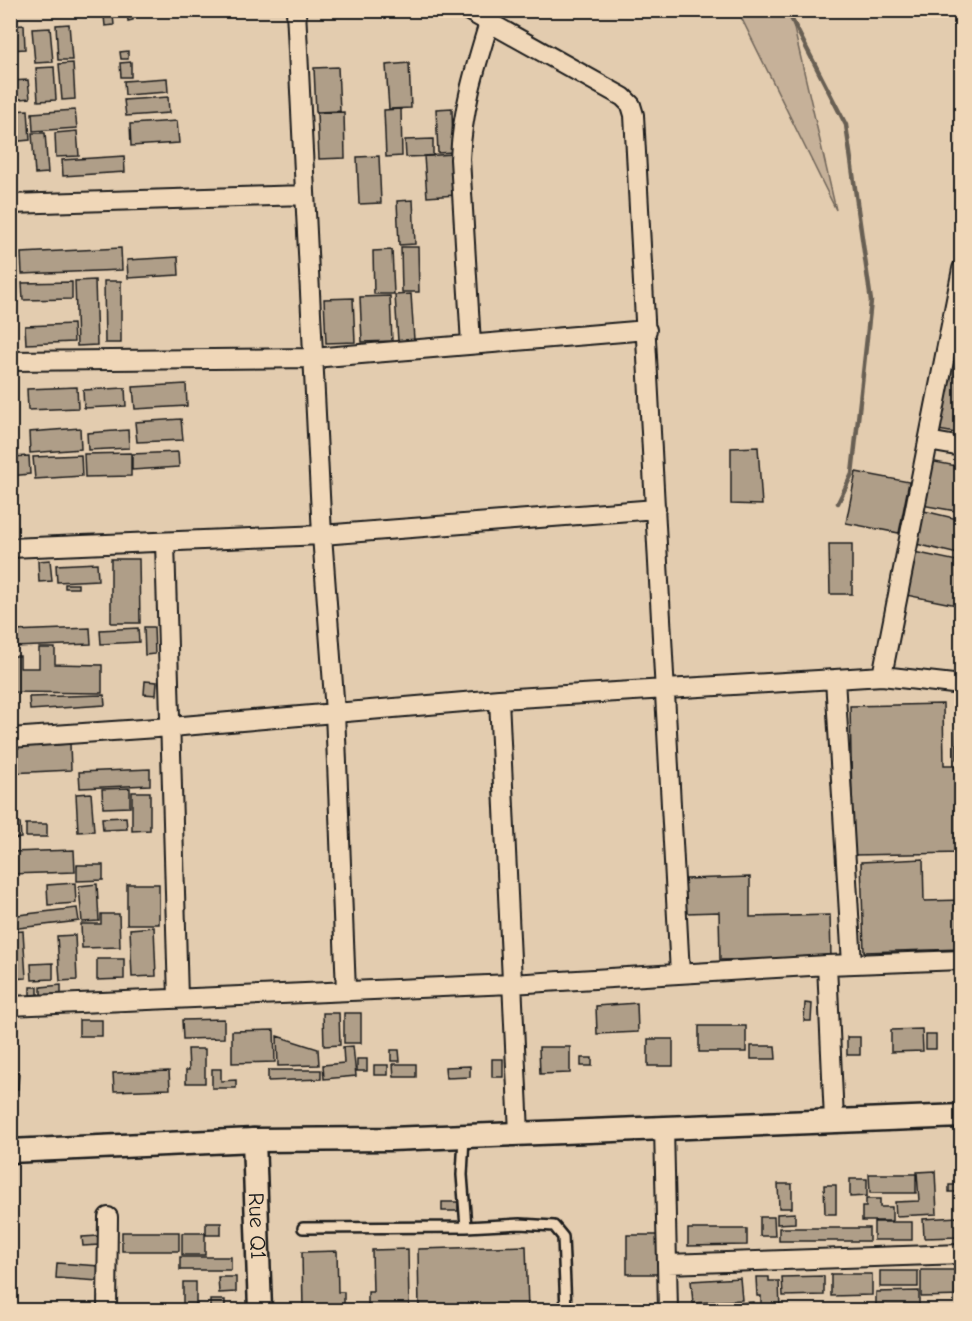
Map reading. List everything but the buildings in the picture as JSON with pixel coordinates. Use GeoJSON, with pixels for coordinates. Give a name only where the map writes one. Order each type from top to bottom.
{"type":"FeatureCollection","features":[{"type":"Feature","properties":{"kind":"street"},"geometry":{"type":"LineString","coordinates":[[296,10],[322,535],[335,712],[346,991]]}},
{"type":"Feature","properties":{"kind":"street"},"geometry":{"type":"LineString","coordinates":[[467,10],[623,97],[631,105],[634,115],[680,973]]}},
{"type":"Feature","properties":{"kind":"street"},"geometry":{"type":"LineString","coordinates":[[471,344],[460,159],[461,128],[472,77],[489,23]]}},
{"type":"Feature","properties":{"kind":"street"},"geometry":{"type":"LineString","coordinates":[[10,204],[305,195]]}},
{"type":"Feature","properties":{"kind":"street"},"geometry":{"type":"LineString","coordinates":[[882,676],[962,269]]}},
{"type":"Feature","properties":{"kind":"street"},"geometry":{"type":"LineString","coordinates":[[10,361],[313,358],[647,330]]}},
{"type":"Feature","properties":{"kind":"street"},"geometry":{"type":"LineString","coordinates":[[928,441],[962,447]]}},
{"type":"Feature","properties":{"kind":"street"},"geometry":{"type":"LineString","coordinates":[[10,548],[322,535],[656,509]]}},
{"type":"Feature","properties":{"kind":"street"},"geometry":{"type":"LineString","coordinates":[[165,542],[178,998]]}},
{"type":"Feature","properties":{"kind":"street"},"geometry":{"type":"LineString","coordinates":[[10,738],[665,688],[882,676],[962,685]]}},
{"type":"Feature","properties":{"kind":"street"},"geometry":{"type":"LineString","coordinates":[[835,679],[852,964]]}},
{"type":"Feature","properties":{"kind":"street"},"geometry":{"type":"LineString","coordinates":[[499,699],[519,1132]]}},
{"type":"Feature","properties":{"kind":"street"},"geometry":{"type":"LineString","coordinates":[[10,1006],[511,984],[680,973],[962,960]]}},
{"type":"Feature","properties":{"kind":"street"},"geometry":{"type":"LineString","coordinates":[[827,966],[834,1120]]}},
{"type":"Feature","properties":{"kind":"street"},"geometry":{"type":"LineString","coordinates":[[10,1151],[254,1140],[390,1139],[519,1132],[962,1116]]}},
{"type":"Feature","properties":{"kind":"street"},"geometry":{"type":"LineString","coordinates":[[664,1127],[668,1311]]}},
{"type":"Feature","properties":{"kind":"street","name":"Rue Q1"},"geometry":{"type":"LineString","coordinates":[[254,1140],[260,1311]]}},
{"type":"Feature","properties":{"kind":"street"},"geometry":{"type":"LineString","coordinates":[[107,1311],[108,1217]]}},
{"type":"Feature","properties":{"kind":"street"},"geometry":{"type":"LineString","coordinates":[[667,1264],[962,1254]]}},
{"type":"Feature","properties":{"kind":"lane"},"geometry":{"type":"LineString","coordinates":[[464,1135],[462,1175],[466,1227]]}},
{"type":"Feature","properties":{"kind":"lane"},"geometry":{"type":"LineString","coordinates":[[303,1228],[466,1227],[520,1224],[554,1226],[563,1237],[566,1311]]}},
{"type":"Feature","properties":{"kind":"shaded area"},"geometry":{"type":"Polygon","coordinates":[[[738,11],[790,11],[836,210],[738,11]]]}},
{"type":"Feature","properties":{"kind":"waterway"},"geometry":{"type":"LineString","coordinates":[[787,10],[846,125],[871,301],[852,474],[838,503]]}}]}
